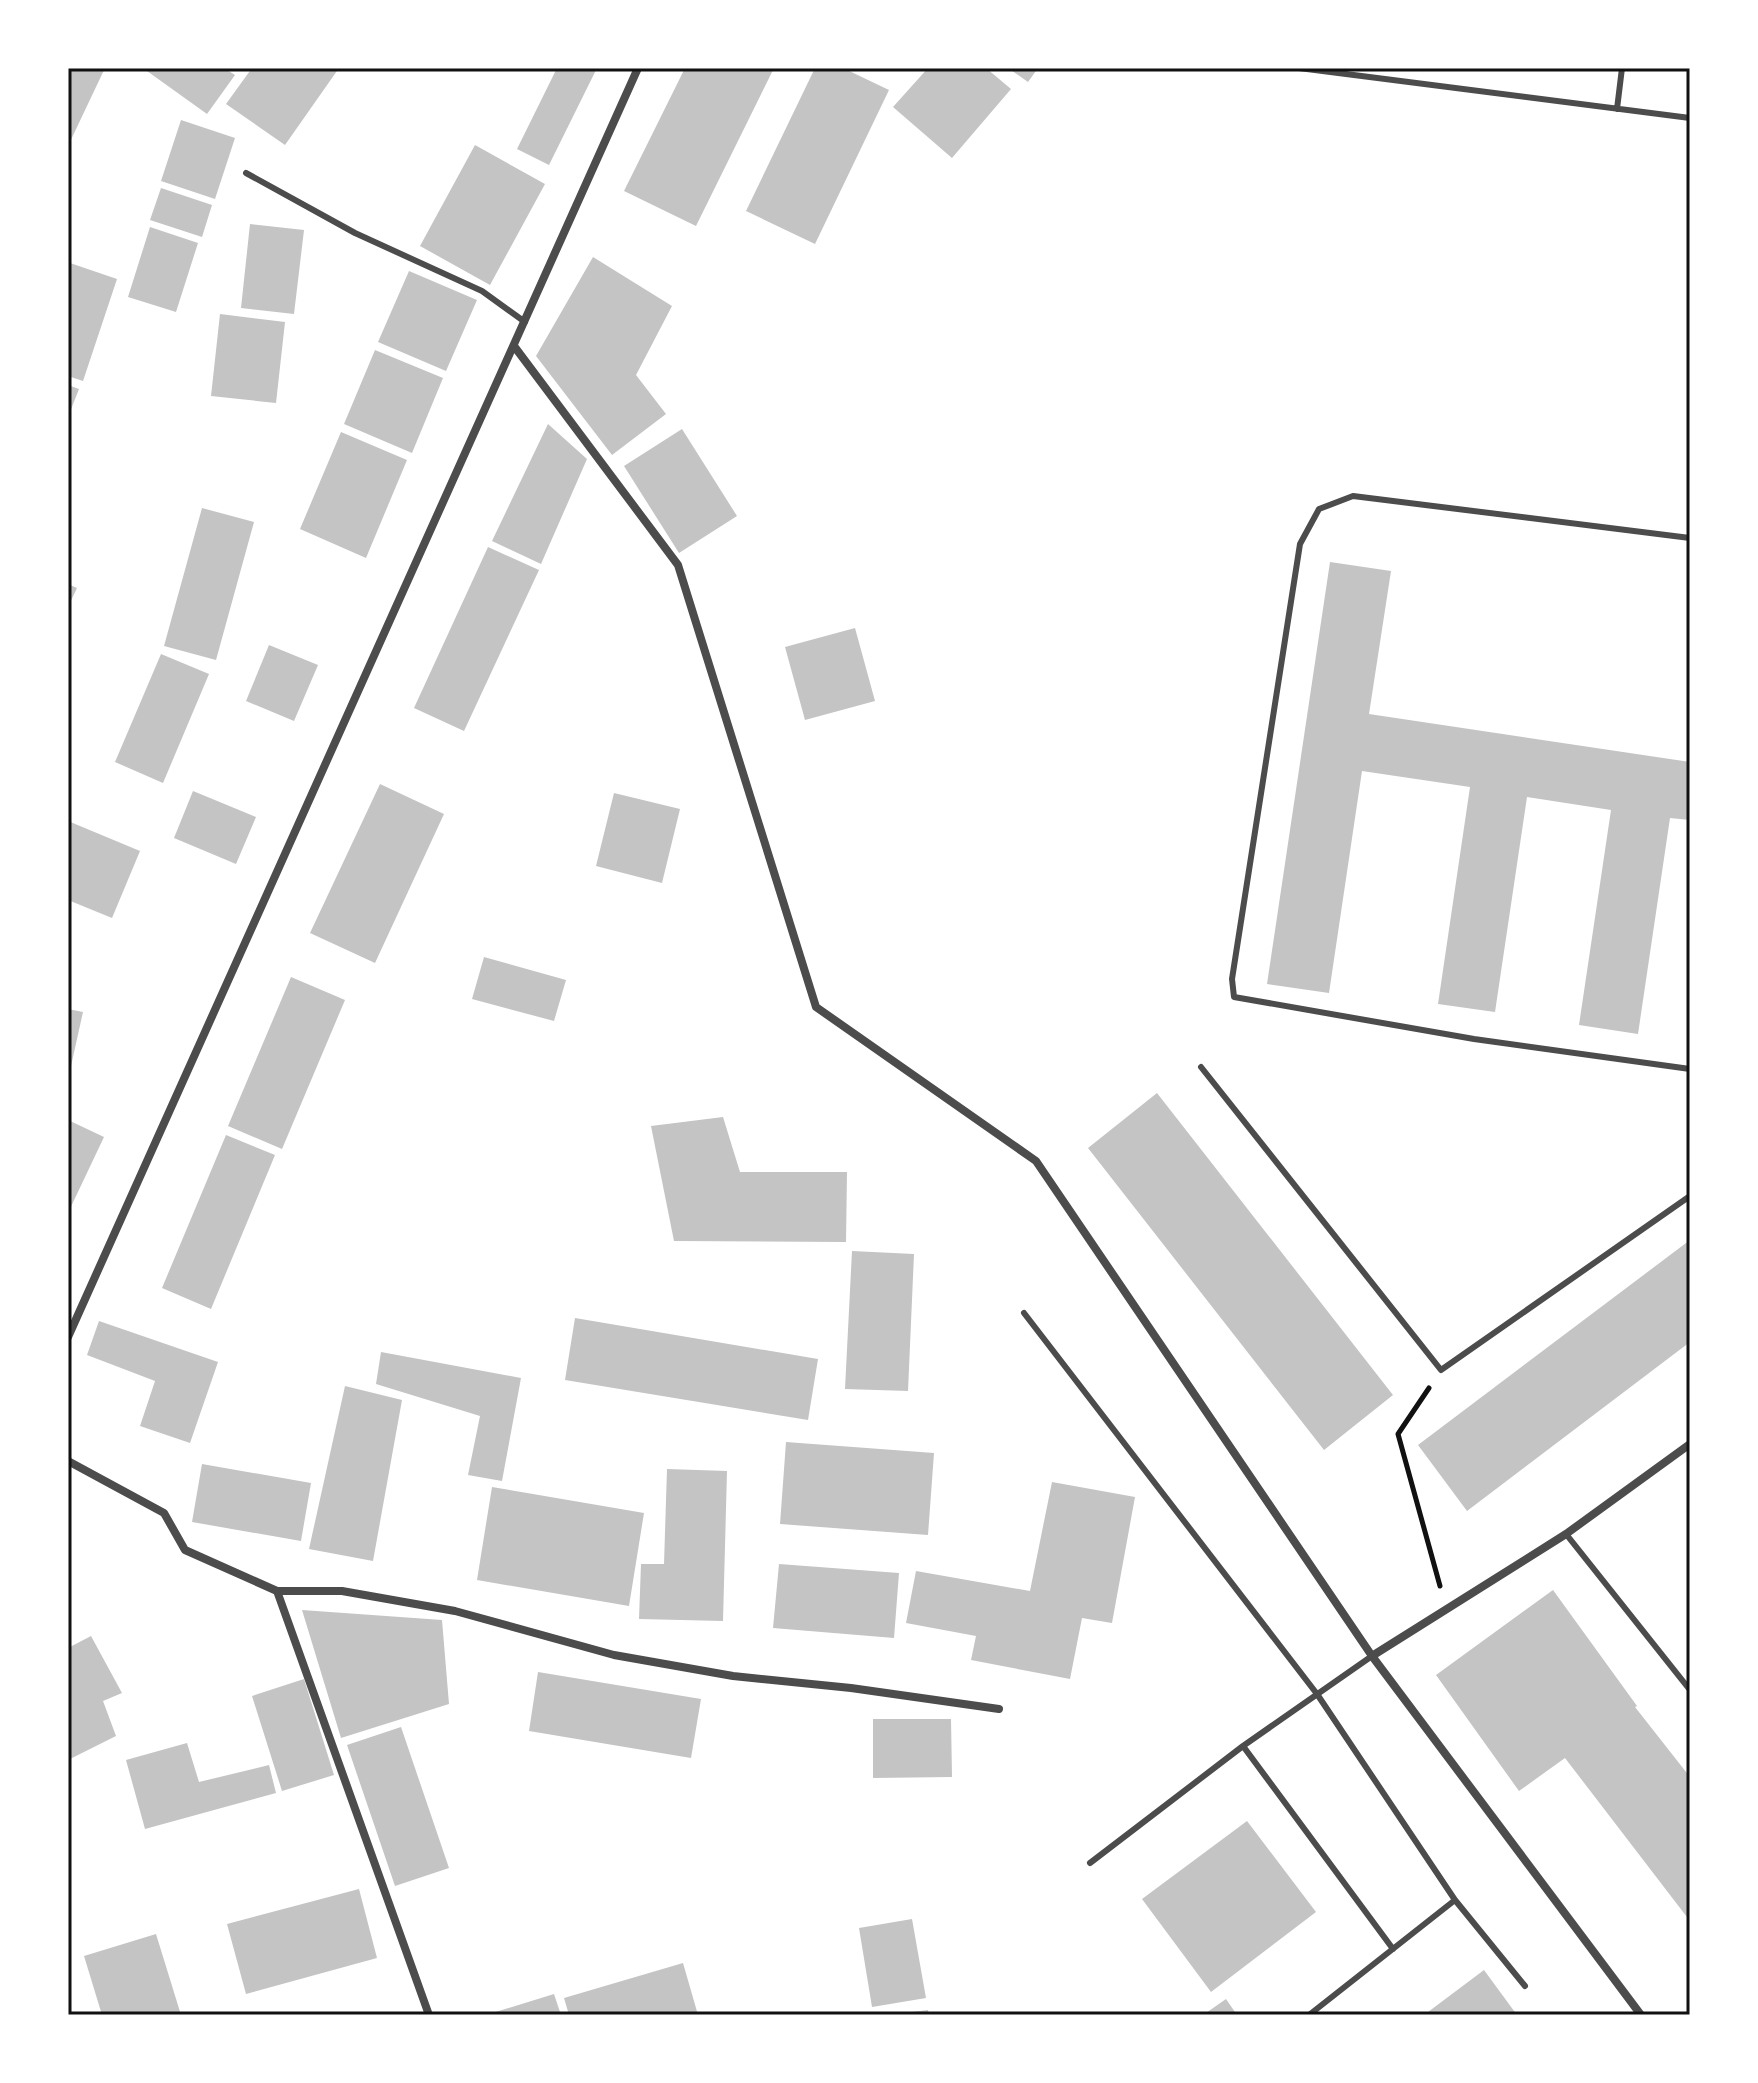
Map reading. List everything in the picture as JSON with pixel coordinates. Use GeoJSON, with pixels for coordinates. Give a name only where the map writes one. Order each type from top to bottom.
{"type":"FeatureCollection","features":[{"type":"Feature","properties":{"kind":"street"},"geometry":{"type":"LineString","coordinates":[[68,1337],[638,68]]}},
{"type":"Feature","properties":{"kind":"street"},"geometry":{"type":"LineString","coordinates":[[514,346],[678,565],[816,1007],[1036,1161],[1372,1656],[1641,2015]]}},
{"type":"Feature","properties":{"kind":"street"},"geometry":{"type":"LineString","coordinates":[[1372,1656],[1566,1534],[1690,1444]]}},
{"type":"Feature","properties":{"kind":"street"},"geometry":{"type":"LineString","coordinates":[[68,1461],[164,1513],[185,1550],[277,1591],[342,1591],[455,1611],[614,1655],[733,1676],[851,1688],[999,1709]]}},
{"type":"Feature","properties":{"kind":"street"},"geometry":{"type":"LineString","coordinates":[[277,1591],[429,2015]]}},
{"type":"Feature","properties":{"kind":"lane"},"geometry":{"type":"LineString","coordinates":[[1299,68],[1690,118]]}},
{"type":"Feature","properties":{"kind":"lane"},"geometry":{"type":"LineString","coordinates":[[1617,109],[1622,68]]}},
{"type":"Feature","properties":{"kind":"lane"},"geometry":{"type":"LineString","coordinates":[[246,173],[355,233],[482,291],[525,322]]}},
{"type":"Feature","properties":{"kind":"lane"},"geometry":{"type":"LineString","coordinates":[[1690,538],[1353,496],[1319,509],[1300,544],[1232,979],[1234,997],[1474,1039],[1690,1069]]}},
{"type":"Feature","properties":{"kind":"lane"},"geometry":{"type":"LineString","coordinates":[[1201,1067],[1441,1370],[1690,1196]]}},
{"type":"Feature","properties":{"kind":"lane"},"geometry":{"type":"LineString","coordinates":[[1024,1313],[1317,1694],[1455,1900],[1525,1986]]}},
{"type":"Feature","properties":{"kind":"lane"},"geometry":{"type":"LineString","coordinates":[[1566,1534],[1690,1690]]}},
{"type":"Feature","properties":{"kind":"lane"},"geometry":{"type":"LineString","coordinates":[[1090,1863],[1243,1746],[1372,1656]]}},
{"type":"Feature","properties":{"kind":"lane"},"geometry":{"type":"LineString","coordinates":[[1243,1746],[1393,1949]]}},
{"type":"Feature","properties":{"kind":"lane"},"geometry":{"type":"LineString","coordinates":[[1309,2015],[1455,1900]]}},
{"type":"Feature","properties":{"kind":"path"},"geometry":{"type":"LineString","coordinates":[[1441,1370],[1398,1434],[1447,1609]]}},
{"type":"Feature","properties":{"kind":"building"},"geometry":{"type":"Polygon","coordinates":[[[68,68],[105,68],[68,146],[68,68]]]}},
{"type":"Feature","properties":{"kind":"building"},"geometry":{"type":"Polygon","coordinates":[[[148,68],[224,68],[235,75],[207,114],[147,71],[148,68]]]}},
{"type":"Feature","properties":{"kind":"building"},"geometry":{"type":"Polygon","coordinates":[[[252,68],[339,68],[285,145],[226,104],[252,68]]]}},
{"type":"Feature","properties":{"kind":"building"},"geometry":{"type":"Polygon","coordinates":[[[557,68],[597,68],[549,165],[517,149],[557,68]]]}},
{"type":"Feature","properties":{"kind":"building"},"geometry":{"type":"Polygon","coordinates":[[[685,68],[774,68],[696,226],[624,191],[685,68]]]}},
{"type":"Feature","properties":{"kind":"building"},"geometry":{"type":"Polygon","coordinates":[[[815,68],[843,68],[889,90],[815,244],[746,211],[815,68]]]}},
{"type":"Feature","properties":{"kind":"building"},"geometry":{"type":"Polygon","coordinates":[[[928,68],[986,68],[1011,89],[952,158],[893,107],[928,68]]]}},
{"type":"Feature","properties":{"kind":"building"},"geometry":{"type":"Polygon","coordinates":[[[1008,68],[1038,68],[1028,82],[1008,68]]]}},
{"type":"Feature","properties":{"kind":"building"},"geometry":{"type":"Polygon","coordinates":[[[181,120],[235,138],[215,199],[161,181],[181,120]]]}},
{"type":"Feature","properties":{"kind":"building"},"geometry":{"type":"Polygon","coordinates":[[[475,145],[545,184],[490,285],[420,246],[475,145]]]}},
{"type":"Feature","properties":{"kind":"building"},"geometry":{"type":"Polygon","coordinates":[[[161,188],[212,205],[202,237],[150,220],[161,188]]]}},
{"type":"Feature","properties":{"kind":"building"},"geometry":{"type":"Polygon","coordinates":[[[250,224],[304,230],[294,314],[241,308],[250,224]]]}},
{"type":"Feature","properties":{"kind":"building"},"geometry":{"type":"Polygon","coordinates":[[[150,227],[198,243],[176,312],[128,297],[150,227]]]}},
{"type":"Feature","properties":{"kind":"building"},"geometry":{"type":"Polygon","coordinates":[[[593,257],[672,306],[636,375],[666,414],[612,455],[536,356],[593,257]]]}},
{"type":"Feature","properties":{"kind":"building"},"geometry":{"type":"Polygon","coordinates":[[[70,263],[117,279],[83,381],[68,376],[70,263]]]}},
{"type":"Feature","properties":{"kind":"building"},"geometry":{"type":"Polygon","coordinates":[[[409,271],[477,300],[446,371],[378,342],[409,271]]]}},
{"type":"Feature","properties":{"kind":"building"},"geometry":{"type":"Polygon","coordinates":[[[220,314],[285,322],[276,403],[211,396],[220,314]]]}},
{"type":"Feature","properties":{"kind":"building"},"geometry":{"type":"Polygon","coordinates":[[[375,350],[443,378],[412,453],[344,424],[375,350]]]}},
{"type":"Feature","properties":{"kind":"building"},"geometry":{"type":"Polygon","coordinates":[[[68,385],[79,389],[68,417],[68,385]]]}},
{"type":"Feature","properties":{"kind":"building"},"geometry":{"type":"Polygon","coordinates":[[[548,424],[587,459],[541,564],[492,541],[548,424]]]}},
{"type":"Feature","properties":{"kind":"building"},"geometry":{"type":"Polygon","coordinates":[[[682,429],[737,516],[679,553],[624,466],[682,429]]]}},
{"type":"Feature","properties":{"kind":"building"},"geometry":{"type":"Polygon","coordinates":[[[341,432],[407,460],[366,558],[300,529],[341,432]]]}},
{"type":"Feature","properties":{"kind":"building"},"geometry":{"type":"Polygon","coordinates":[[[202,508],[254,522],[216,660],[164,646],[202,508]]]}},
{"type":"Feature","properties":{"kind":"building"},"geometry":{"type":"Polygon","coordinates":[[[488,547],[539,570],[464,731],[414,708],[488,547]]]}},
{"type":"Feature","properties":{"kind":"building"},"geometry":{"type":"Polygon","coordinates":[[[1330,562],[1391,571],[1369,714],[1690,762],[1690,820],[1670,818],[1638,1034],[1579,1025],[1611,810],[1527,797],[1495,1012],[1438,1004],[1470,787],[1362,771],[1329,993],[1267,984],[1330,562]]]}},
{"type":"Feature","properties":{"kind":"building"},"geometry":{"type":"Polygon","coordinates":[[[68,584],[77,588],[68,607],[68,584]]]}},
{"type":"Feature","properties":{"kind":"building"},"geometry":{"type":"Polygon","coordinates":[[[855,628],[875,701],[805,720],[785,647],[855,628]]]}},
{"type":"Feature","properties":{"kind":"building"},"geometry":{"type":"Polygon","coordinates":[[[269,645],[318,665],[294,721],[246,701],[269,645]]]}},
{"type":"Feature","properties":{"kind":"building"},"geometry":{"type":"Polygon","coordinates":[[[161,654],[209,674],[163,783],[115,762],[161,654]]]}},
{"type":"Feature","properties":{"kind":"building"},"geometry":{"type":"Polygon","coordinates":[[[380,784],[444,814],[375,963],[310,933],[380,784]]]}},
{"type":"Feature","properties":{"kind":"building"},"geometry":{"type":"Polygon","coordinates":[[[193,791],[256,817],[236,864],[174,838],[193,791]]]}},
{"type":"Feature","properties":{"kind":"building"},"geometry":{"type":"Polygon","coordinates":[[[614,793],[680,809],[662,883],[596,866],[614,793]]]}},
{"type":"Feature","properties":{"kind":"building"},"geometry":{"type":"Polygon","coordinates":[[[68,821],[140,851],[112,918],[68,900],[68,821]]]}},
{"type":"Feature","properties":{"kind":"building"},"geometry":{"type":"Polygon","coordinates":[[[484,957],[566,980],[554,1021],[472,999],[484,957]]]}},
{"type":"Feature","properties":{"kind":"building"},"geometry":{"type":"Polygon","coordinates":[[[291,977],[345,1000],[282,1149],[228,1126],[291,977]]]}},
{"type":"Feature","properties":{"kind":"building"},"geometry":{"type":"Polygon","coordinates":[[[68,1009],[83,1012],[69,1075],[68,1075],[68,1009]]]}},
{"type":"Feature","properties":{"kind":"building"},"geometry":{"type":"Polygon","coordinates":[[[1157,1093],[1393,1395],[1324,1450],[1088,1148],[1157,1093]]]}},
{"type":"Feature","properties":{"kind":"building"},"geometry":{"type":"Polygon","coordinates":[[[723,1117],[740,1172],[847,1172],[846,1242],[674,1241],[651,1126],[723,1117]]]}},
{"type":"Feature","properties":{"kind":"building"},"geometry":{"type":"Polygon","coordinates":[[[68,1120],[104,1137],[68,1213],[68,1120]]]}},
{"type":"Feature","properties":{"kind":"building"},"geometry":{"type":"Polygon","coordinates":[[[226,1135],[275,1155],[211,1309],[162,1288],[226,1135]]]}},
{"type":"Feature","properties":{"kind":"building"},"geometry":{"type":"Polygon","coordinates":[[[1690,1240],[1690,1342],[1467,1511],[1418,1445],[1690,1240]]]}},
{"type":"Feature","properties":{"kind":"building"},"geometry":{"type":"Polygon","coordinates":[[[852,1251],[914,1254],[908,1391],[845,1389],[852,1251]]]}},
{"type":"Feature","properties":{"kind":"building"},"geometry":{"type":"Polygon","coordinates":[[[575,1318],[818,1359],[808,1420],[565,1380],[575,1318]]]}},
{"type":"Feature","properties":{"kind":"building"},"geometry":{"type":"Polygon","coordinates":[[[99,1321],[218,1362],[190,1443],[140,1426],[155,1381],[87,1355],[99,1321]]]}},
{"type":"Feature","properties":{"kind":"building"},"geometry":{"type":"Polygon","coordinates":[[[381,1352],[521,1378],[502,1481],[468,1475],[480,1416],[376,1384],[381,1352]]]}},
{"type":"Feature","properties":{"kind":"building"},"geometry":{"type":"Polygon","coordinates":[[[345,1386],[402,1400],[373,1561],[309,1549],[345,1386]]]}},
{"type":"Feature","properties":{"kind":"building"},"geometry":{"type":"Polygon","coordinates":[[[786,1442],[934,1453],[928,1535],[780,1524],[786,1442]]]}},
{"type":"Feature","properties":{"kind":"building"},"geometry":{"type":"Polygon","coordinates":[[[202,1464],[311,1483],[301,1541],[192,1522],[202,1464]]]}},
{"type":"Feature","properties":{"kind":"building"},"geometry":{"type":"Polygon","coordinates":[[[667,1469],[727,1471],[723,1621],[639,1619],[641,1564],[664,1564],[667,1469]]]}},
{"type":"Feature","properties":{"kind":"building"},"geometry":{"type":"Polygon","coordinates":[[[1052,1482],[1135,1497],[1112,1623],[1082,1618],[1070,1679],[971,1660],[976,1636],[906,1623],[916,1571],[1030,1591],[1052,1482]]]}},
{"type":"Feature","properties":{"kind":"building"},"geometry":{"type":"Polygon","coordinates":[[[492,1487],[644,1513],[629,1606],[477,1580],[492,1487]]]}},
{"type":"Feature","properties":{"kind":"building"},"geometry":{"type":"Polygon","coordinates":[[[779,1564],[899,1573],[894,1638],[773,1628],[779,1564]]]}},
{"type":"Feature","properties":{"kind":"building"},"geometry":{"type":"Polygon","coordinates":[[[1553,1590],[1635,1707],[1690,1777],[1690,1921],[1565,1758],[1519,1791],[1436,1675],[1553,1590]]]}},
{"type":"Feature","properties":{"kind":"building"},"geometry":{"type":"Polygon","coordinates":[[[302,1610],[442,1620],[449,1704],[341,1738],[302,1610]]]}},
{"type":"Feature","properties":{"kind":"building"},"geometry":{"type":"Polygon","coordinates":[[[91,1636],[122,1693],[103,1701],[116,1736],[68,1760],[68,1648],[91,1636]]]}},
{"type":"Feature","properties":{"kind":"building"},"geometry":{"type":"Polygon","coordinates":[[[538,1672],[701,1699],[691,1758],[529,1731],[538,1672]]]}},
{"type":"Feature","properties":{"kind":"building"},"geometry":{"type":"Polygon","coordinates":[[[304,1679],[334,1775],[282,1791],[252,1696],[304,1679]]]}},
{"type":"Feature","properties":{"kind":"building"},"geometry":{"type":"Polygon","coordinates":[[[873,1719],[951,1719],[952,1777],[873,1778],[873,1719]]]}},
{"type":"Feature","properties":{"kind":"building"},"geometry":{"type":"Polygon","coordinates":[[[401,1727],[449,1868],[395,1886],[347,1745],[401,1727]]]}},
{"type":"Feature","properties":{"kind":"building"},"geometry":{"type":"Polygon","coordinates":[[[187,1743],[199,1782],[269,1765],[276,1793],[145,1829],[126,1760],[187,1743]]]}},
{"type":"Feature","properties":{"kind":"building"},"geometry":{"type":"Polygon","coordinates":[[[1247,1821],[1316,1912],[1211,1992],[1142,1899],[1247,1821]]]}},
{"type":"Feature","properties":{"kind":"building"},"geometry":{"type":"Polygon","coordinates":[[[359,1889],[377,1958],[246,1994],[227,1924],[359,1889]]]}},
{"type":"Feature","properties":{"kind":"building"},"geometry":{"type":"Polygon","coordinates":[[[912,1919],[926,1998],[872,2007],[859,1928],[912,1919]]]}},
{"type":"Feature","properties":{"kind":"building"},"geometry":{"type":"Polygon","coordinates":[[[156,1934],[181,2015],[102,2015],[84,1956],[156,1934]]]}},
{"type":"Feature","properties":{"kind":"building"},"geometry":{"type":"Polygon","coordinates":[[[683,1963],[698,2015],[569,2015],[564,1998],[683,1963]]]}},
{"type":"Feature","properties":{"kind":"building"},"geometry":{"type":"Polygon","coordinates":[[[1484,1970],[1517,2015],[1424,2015],[1484,1970]]]}},
{"type":"Feature","properties":{"kind":"building"},"geometry":{"type":"Polygon","coordinates":[[[554,1994],[561,2015],[489,2015],[489,2014],[554,1994]]]}},
{"type":"Feature","properties":{"kind":"building"},"geometry":{"type":"Polygon","coordinates":[[[1226,1999],[1237,2015],[1203,2015],[1226,1999]]]}},
{"type":"Feature","properties":{"kind":"building"},"geometry":{"type":"Polygon","coordinates":[[[928,2010],[929,2015],[904,2013],[928,2010]]]}}]}
